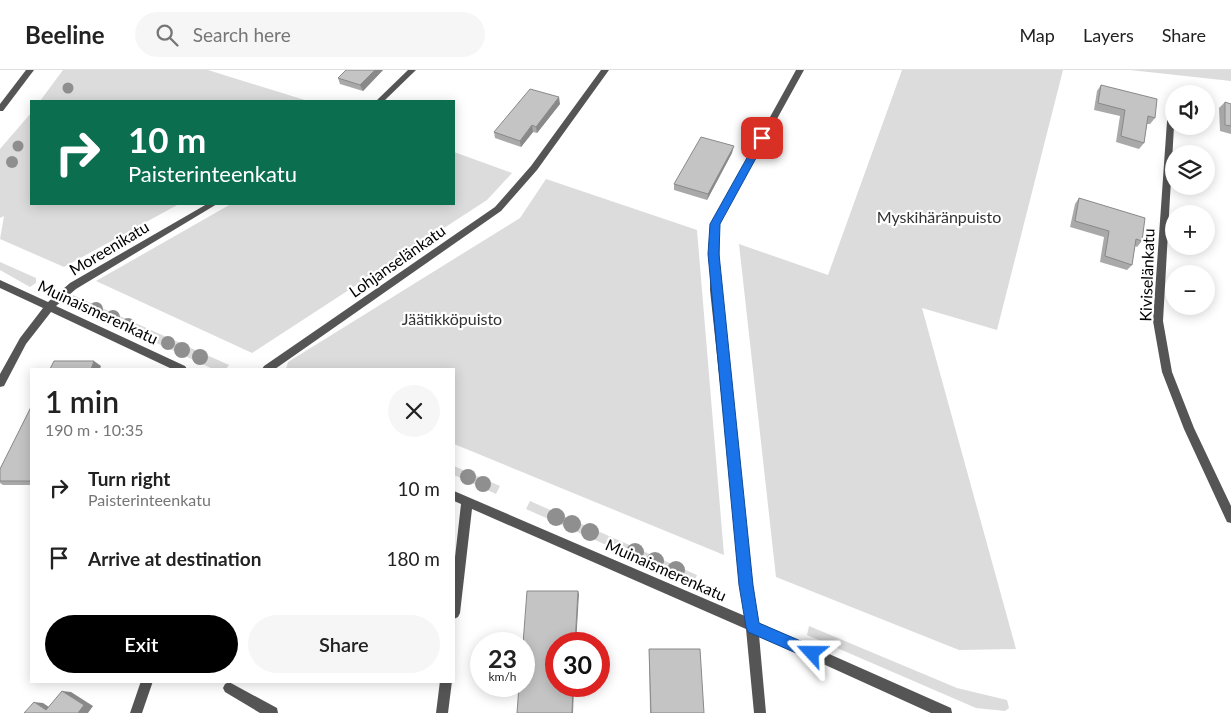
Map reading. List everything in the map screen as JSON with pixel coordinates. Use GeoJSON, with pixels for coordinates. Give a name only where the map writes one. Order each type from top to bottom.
{"type":"FeatureCollection","features":[{"type":"Feature","properties":{"kind":"street"},"geometry":{"type":"LineString","coordinates":[[0,109],[30,70]]}},
{"type":"Feature","properties":{"kind":"street"},"geometry":{"type":"LineString","coordinates":[[381,100],[412,70]]}},
{"type":"Feature","properties":{"kind":"street","name":"Lohjanselänkatu"},"geometry":{"type":"LineString","coordinates":[[268,368],[498,209],[534,168],[605,70]]}},
{"type":"Feature","properties":{"kind":"street"},"geometry":{"type":"LineString","coordinates":[[760,713],[715,290],[715,224],[800,70]]}},
{"type":"Feature","properties":{"kind":"street","name":"Kiviselänkatu"},"geometry":{"type":"LineString","coordinates":[[1169,135],[1158,321],[1167,372],[1189,429],[1231,518]]}},
{"type":"Feature","properties":{"kind":"street","name":"Moreenikatu"},"geometry":{"type":"LineString","coordinates":[[0,382],[23,341],[49,307],[73,286],[211,205]]}},
{"type":"Feature","properties":{"kind":"street","name":"Muinaismerenkatu"},"geometry":{"type":"LineString","coordinates":[[0,284],[180,368]]}},
{"type":"Feature","properties":{"kind":"street","name":"Muinaismerenkatu"},"geometry":{"type":"LineString","coordinates":[[455,496],[643,577],[946,713]]}},
{"type":"Feature","properties":{"kind":"street"},"geometry":{"type":"LineString","coordinates":[[455,604],[467,502]]}},
{"type":"Feature","properties":{"kind":"street"},"geometry":{"type":"LineString","coordinates":[[136,713],[146,683]]}},
{"type":"Feature","properties":{"kind":"street"},"geometry":{"type":"LineString","coordinates":[[442,713],[446,683]]}},
{"type":"Feature","properties":{"kind":"street"},"geometry":{"type":"LineString","coordinates":[[230,688],[272,713]]}},
{"type":"Feature","properties":{"kind":"green space"},"geometry":{"type":"Polygon","coordinates":[[[63,70],[208,70],[305,100],[41,100],[63,70]]]}},
{"type":"Feature","properties":{"kind":"green space","name":"Myskihäränpuisto"},"geometry":{"type":"Polygon","coordinates":[[[902,70],[1063,70],[997,330],[922,308],[1016,649],[959,650],[776,577],[739,244],[828,275],[902,70]]]}},
{"type":"Feature","properties":{"kind":"green space"},"geometry":{"type":"Polygon","coordinates":[[[1130,70],[1231,70],[1231,81],[1130,70]]]}},
{"type":"Feature","properties":{"kind":"green space"},"geometry":{"type":"Polygon","coordinates":[[[30,114],[30,205],[177,205],[64,267],[0,239],[4,216],[0,218],[0,149],[30,114]]]}},
{"type":"Feature","properties":{"kind":"green space"},"geometry":{"type":"Polygon","coordinates":[[[455,152],[512,173],[487,200],[252,353],[96,281],[229,205],[455,205],[455,152]]]}},
{"type":"Feature","properties":{"kind":"green space","name":"Jäätikköpuisto"},"geometry":{"type":"Polygon","coordinates":[[[546,179],[697,230],[724,555],[455,444],[455,368],[286,368],[288,362],[520,218],[546,179]]]}},
{"type":"Feature","properties":{"kind":"green space"},"geometry":{"type":"Polygon","coordinates":[[[0,262],[36,278],[36,283],[30,287],[0,270],[0,262]]]}},
{"type":"Feature","properties":{"kind":"green space"},"geometry":{"type":"Polygon","coordinates":[[[73,295],[229,365],[227,368],[211,368],[71,303],[73,295]]]}},
{"type":"Feature","properties":{"kind":"green space"},"geometry":{"type":"Polygon","coordinates":[[[455,466],[500,486],[496,494],[455,475],[455,466]]]}},
{"type":"Feature","properties":{"kind":"green space"},"geometry":{"type":"Polygon","coordinates":[[[530,501],[697,575],[693,584],[526,509],[530,501]]]}},
{"type":"Feature","properties":{"kind":"green space"},"geometry":{"type":"Polygon","coordinates":[[[809,626],[957,688],[1007,700],[1009,708],[1005,711],[976,708],[807,635],[809,626]]]}},
{"type":"Feature","properties":{"kind":"building"},"geometry":{"type":"Polygon","coordinates":[[[346,70],[375,70],[360,85],[338,78],[346,70]]]}},
{"type":"Feature","properties":{"kind":"building"},"geometry":{"type":"Polygon","coordinates":[[[1101,85],[1157,99],[1155,118],[1148,116],[1144,143],[1121,136],[1125,110],[1098,103],[1101,85]]]}},
{"type":"Feature","properties":{"kind":"building"},"geometry":{"type":"Polygon","coordinates":[[[530,89],[559,97],[536,127],[532,125],[520,141],[494,132],[530,89]]]}},
{"type":"Feature","properties":{"kind":"building"},"geometry":{"type":"Polygon","coordinates":[[[1225,102],[1231,104],[1231,126],[1225,125],[1225,102]]]}},
{"type":"Feature","properties":{"kind":"building"},"geometry":{"type":"Polygon","coordinates":[[[701,137],[734,146],[708,194],[674,184],[701,137]]]}},
{"type":"Feature","properties":{"kind":"building"},"geometry":{"type":"Polygon","coordinates":[[[1079,198],[1145,218],[1142,241],[1136,239],[1132,265],[1105,256],[1109,231],[1075,221],[1079,198]]]}},
{"type":"Feature","properties":{"kind":"building"},"geometry":{"type":"Polygon","coordinates":[[[54,361],[94,361],[91,368],[50,368],[54,361]]]}},
{"type":"Feature","properties":{"kind":"building"},"geometry":{"type":"Polygon","coordinates":[[[30,409],[30,481],[0,481],[0,469],[30,409]]]}},
{"type":"Feature","properties":{"kind":"building"},"geometry":{"type":"Polygon","coordinates":[[[527,591],[578,591],[576,632],[545,632],[545,697],[573,697],[572,713],[517,713],[518,697],[535,697],[535,632],[524,632],[527,591]]]}},
{"type":"Feature","properties":{"kind":"building"},"geometry":{"type":"Polygon","coordinates":[[[649,649],[700,649],[704,713],[651,713],[649,649]]]}},
{"type":"Feature","properties":{"kind":"building"},"geometry":{"type":"Polygon","coordinates":[[[62,691],[84,705],[78,713],[24,713],[34,702],[46,710],[62,691]]]}},
{"type":"Feature","properties":{"kind":"route"},"geometry":{"type":"LineString","coordinates":[[762,138],[715,224],[715,290],[752,627],[812,653]]}}]}
